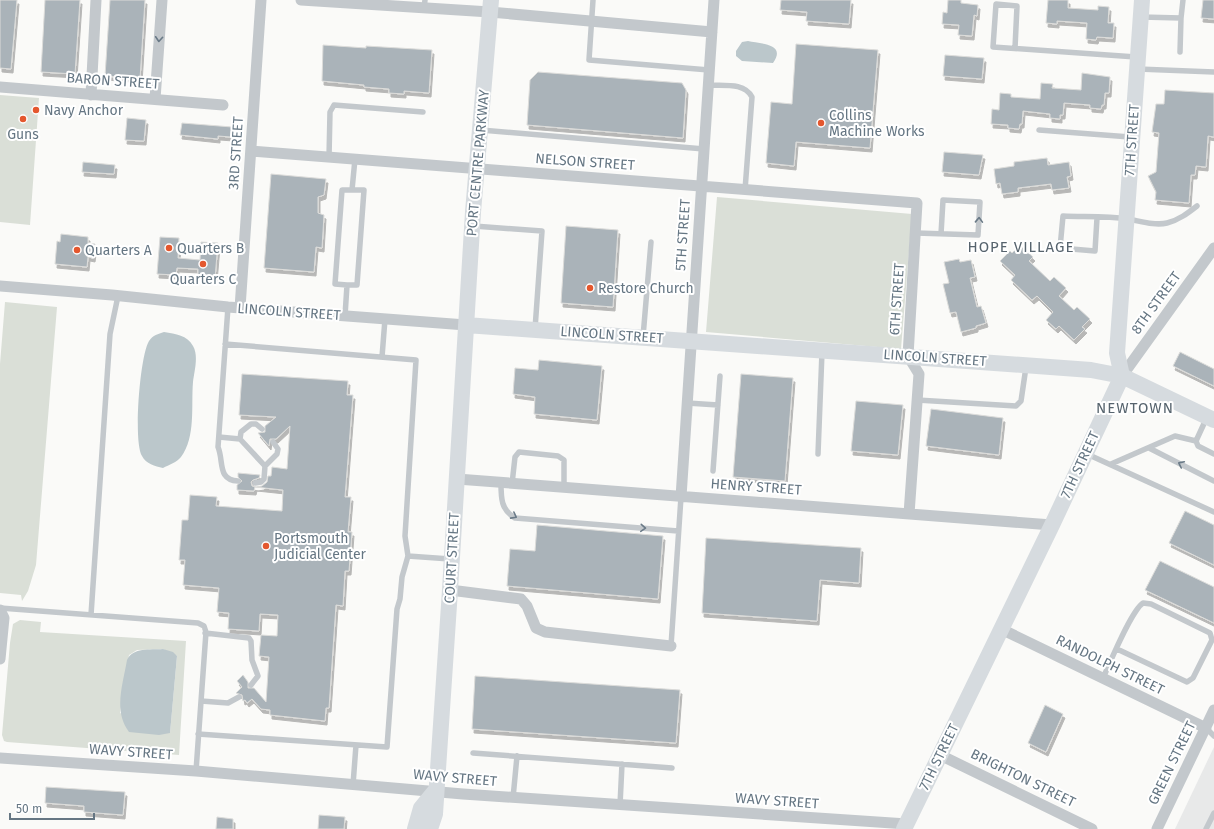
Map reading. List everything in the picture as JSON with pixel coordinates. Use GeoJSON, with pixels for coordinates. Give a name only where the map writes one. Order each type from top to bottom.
{"type":"FeatureCollection","features":[{"type":"Feature","properties":{"kind":"street"},"geometry":{"type":"LineString","coordinates":[[91,95],[96,0]]}},
{"type":"Feature","properties":{"kind":"street"},"geometry":{"type":"LineString","coordinates":[[155,99],[162,0]]}},
{"type":"Feature","properties":{"kind":"street","name":"3RD STREET"},"geometry":{"type":"LineString","coordinates":[[240,308],[261,0]]}},
{"type":"Feature","properties":{"kind":"street"},"geometry":{"type":"LineString","coordinates":[[301,0],[490,6],[592,21],[712,32]]}},
{"type":"Feature","properties":{"kind":"street","name":"5TH STREET"},"geometry":{"type":"LineString","coordinates":[[681,497],[714,0]]}},
{"type":"Feature","properties":{"kind":"street","name":"7TH STREET"},"geometry":{"type":"LineString","coordinates":[[906,827],[1052,525],[1122,376],[1117,353],[1142,0]]}},
{"type":"Feature","properties":{"kind":"street","name":"PORT CENTRE PARKWAY"},"geometry":{"type":"LineString","coordinates":[[466,325],[472,226],[478,169],[490,6]]}},
{"type":"Feature","properties":{"kind":"street","name":"BARON STREET"},"geometry":{"type":"LineString","coordinates":[[0,87],[223,104]]}},
{"type":"Feature","properties":{"kind":"street","name":"NELSON STREET"},"geometry":{"type":"LineString","coordinates":[[251,151],[918,203]]}},
{"type":"Feature","properties":{"kind":"street","name":"6TH STREET"},"geometry":{"type":"LineString","coordinates":[[908,356],[918,203]]}},
{"type":"Feature","properties":{"kind":"street","name":"8TH STREET"},"geometry":{"type":"LineString","coordinates":[[1122,376],[1210,263],[1214,248]]}},
{"type":"Feature","properties":{"kind":"street","name":"LINCOLN STREET"},"geometry":{"type":"LineString","coordinates":[[0,286],[240,308],[1091,370],[1122,376],[1210,418]]}},
{"type":"Feature","properties":{"kind":"street","name":"COURT STREET"},"geometry":{"type":"LineString","coordinates":[[430,829],[434,814],[450,590],[466,325]]}},
{"type":"Feature","properties":{"kind":"street"},"geometry":{"type":"LineString","coordinates":[[908,356],[918,374],[909,514]]}},
{"type":"Feature","properties":{"kind":"street","name":"HENRY STREET"},"geometry":{"type":"LineString","coordinates":[[457,479],[1052,525]]}},
{"type":"Feature","properties":{"kind":"street"},"geometry":{"type":"LineString","coordinates":[[450,590],[521,599],[527,606],[536,628],[545,632],[671,646]]}},
{"type":"Feature","properties":{"kind":"street"},"geometry":{"type":"LineString","coordinates":[[0,609],[4,618],[0,659]]}},
{"type":"Feature","properties":{"kind":"street","name":"RANDOLPH STREET"},"geometry":{"type":"LineString","coordinates":[[1001,629],[1206,728]]}},
{"type":"Feature","properties":{"kind":"street","name":"GREEN STREET"},"geometry":{"type":"LineString","coordinates":[[1157,829],[1214,710]]}},
{"type":"Feature","properties":{"kind":"street","name":"BRIGHTON STREET"},"geometry":{"type":"LineString","coordinates":[[940,755],[1092,829]]}},
{"type":"Feature","properties":{"kind":"street","name":"WAVY STREET"},"geometry":{"type":"LineString","coordinates":[[0,758],[196,771],[513,798],[906,827]]}},
{"type":"Feature","properties":{"kind":"street"},"geometry":{"type":"LineString","coordinates":[[415,829],[421,808],[435,791]]}},
{"type":"Feature","properties":{"kind":"lane"},"geometry":{"type":"LineString","coordinates":[[593,0],[589,60],[709,70]]}},
{"type":"Feature","properties":{"kind":"lane"},"geometry":{"type":"LineString","coordinates":[[1180,52],[1182,0]]}},
{"type":"Feature","properties":{"kind":"lane"},"geometry":{"type":"LineString","coordinates":[[1015,48],[1017,6],[996,4],[994,47],[1015,48],[1214,72]]}},
{"type":"Feature","properties":{"kind":"lane"},"geometry":{"type":"LineString","coordinates":[[1141,17],[1181,18]]}},
{"type":"Feature","properties":{"kind":"lane"},"geometry":{"type":"LineString","coordinates":[[708,85],[740,86],[748,90],[752,97],[745,190]]}},
{"type":"Feature","properties":{"kind":"lane"},"geometry":{"type":"LineString","coordinates":[[329,157],[330,112],[334,105],[423,112]]}},
{"type":"Feature","properties":{"kind":"lane"},"geometry":{"type":"LineString","coordinates":[[481,130],[704,149]]}},
{"type":"Feature","properties":{"kind":"lane"},"geometry":{"type":"LineString","coordinates":[[1039,130],[1132,137]]}},
{"type":"Feature","properties":{"kind":"lane"},"geometry":{"type":"LineString","coordinates":[[352,190],[355,159]]}},
{"type":"Feature","properties":{"kind":"lane"},"geometry":{"type":"LineString","coordinates":[[342,190],[364,190],[357,285],[347,285],[335,284],[342,190]]}},
{"type":"Feature","properties":{"kind":"lane"},"geometry":{"type":"LineString","coordinates":[[916,233],[978,236],[980,202],[943,200],[941,234]]}},
{"type":"Feature","properties":{"kind":"lane"},"geometry":{"type":"LineString","coordinates":[[1097,218],[1095,251],[1060,248],[1062,216],[1127,219],[1143,222],[1166,223],[1181,218],[1197,206]]}},
{"type":"Feature","properties":{"kind":"lane"},"geometry":{"type":"LineString","coordinates":[[472,226],[542,231],[535,330]]}},
{"type":"Feature","properties":{"kind":"lane"},"geometry":{"type":"LineString","coordinates":[[643,337],[651,242]]}},
{"type":"Feature","properties":{"kind":"lane"},"geometry":{"type":"LineString","coordinates":[[345,316],[347,285]]}},
{"type":"Feature","properties":{"kind":"lane"},"geometry":{"type":"LineString","coordinates":[[91,615],[110,334],[118,296]]}},
{"type":"Feature","properties":{"kind":"lane"},"geometry":{"type":"LineString","coordinates":[[228,307],[218,446],[221,455],[222,474],[227,479],[238,481]]}},
{"type":"Feature","properties":{"kind":"lane"},"geometry":{"type":"LineString","coordinates":[[382,357],[385,319]]}},
{"type":"Feature","properties":{"kind":"lane"},"geometry":{"type":"LineString","coordinates":[[198,734],[387,747],[397,610],[400,599],[402,577],[408,556],[405,536],[416,360],[225,344]]}},
{"type":"Feature","properties":{"kind":"lane"},"geometry":{"type":"LineString","coordinates":[[818,454],[823,350]]}},
{"type":"Feature","properties":{"kind":"lane"},"geometry":{"type":"LineString","coordinates":[[917,400],[1016,406],[1021,401],[1026,365]]}},
{"type":"Feature","properties":{"kind":"lane"},"geometry":{"type":"LineString","coordinates":[[712,471],[720,376]]}},
{"type":"Feature","properties":{"kind":"lane"},"geometry":{"type":"LineString","coordinates":[[687,403],[718,405]]}},
{"type":"Feature","properties":{"kind":"lane"},"geometry":{"type":"LineString","coordinates":[[1196,441],[1210,418]]}},
{"type":"Feature","properties":{"kind":"lane"},"geometry":{"type":"LineString","coordinates":[[240,439],[241,432],[251,424],[256,424],[262,429]]}},
{"type":"Feature","properties":{"kind":"lane"},"geometry":{"type":"LineString","coordinates":[[1111,464],[1175,436],[1196,441]]}},
{"type":"Feature","properties":{"kind":"lane"},"geometry":{"type":"LineString","coordinates":[[219,437],[240,439],[265,466]]}},
{"type":"Feature","properties":{"kind":"lane"},"geometry":{"type":"LineString","coordinates":[[1196,441],[1198,446],[1214,454]]}},
{"type":"Feature","properties":{"kind":"lane"},"geometry":{"type":"LineString","coordinates":[[255,483],[261,482],[264,479],[265,466],[278,454],[278,449],[273,442]]}},
{"type":"Feature","properties":{"kind":"lane"},"geometry":{"type":"LineString","coordinates":[[1149,448],[1214,481]]}},
{"type":"Feature","properties":{"kind":"lane"},"geometry":{"type":"LineString","coordinates":[[512,484],[515,457],[519,452],[558,456],[562,458],[565,464],[564,488]]}},
{"type":"Feature","properties":{"kind":"lane"},"geometry":{"type":"LineString","coordinates":[[1085,453],[1214,512]]}},
{"type":"Feature","properties":{"kind":"lane"},"geometry":{"type":"LineString","coordinates":[[501,483],[501,501],[505,509],[515,518],[678,531]]}},
{"type":"Feature","properties":{"kind":"lane"},"geometry":{"type":"LineString","coordinates":[[671,646],[681,497]]}},
{"type":"Feature","properties":{"kind":"lane"},"geometry":{"type":"LineString","coordinates":[[408,556],[452,559]]}},
{"type":"Feature","properties":{"kind":"lane"},"geometry":{"type":"LineString","coordinates":[[1103,678],[1136,609],[1143,603],[1147,603],[1210,633],[1213,640],[1193,678],[1187,682],[1117,649]]}},
{"type":"Feature","properties":{"kind":"lane"},"geometry":{"type":"LineString","coordinates":[[0,609],[198,623],[204,626],[206,633],[196,771]]}},
{"type":"Feature","properties":{"kind":"lane"},"geometry":{"type":"LineString","coordinates":[[206,633],[249,638],[252,642],[252,660],[258,676],[251,685]]}},
{"type":"Feature","properties":{"kind":"lane"},"geometry":{"type":"LineString","coordinates":[[201,701],[228,703],[239,697]]}},
{"type":"Feature","properties":{"kind":"lane"},"geometry":{"type":"LineString","coordinates":[[1206,728],[1214,736]]}},
{"type":"Feature","properties":{"kind":"lane"},"geometry":{"type":"LineString","coordinates":[[353,785],[356,745]]}},
{"type":"Feature","properties":{"kind":"lane"},"geometry":{"type":"LineString","coordinates":[[473,753],[672,768]]}},
{"type":"Feature","properties":{"kind":"lane"},"geometry":{"type":"LineString","coordinates":[[513,798],[517,756]]}},
{"type":"Feature","properties":{"kind":"lane"},"geometry":{"type":"LineString","coordinates":[[620,805],[622,764]]}},
{"type":"Feature","properties":{"kind":"lane"},"geometry":{"type":"LineString","coordinates":[[1206,829],[1214,813]]}},
{"type":"Feature","properties":{"kind":"shaded area"},"geometry":{"type":"Polygon","coordinates":[[[748,41],[765,44],[774,48],[777,52],[773,63],[742,61],[736,56],[736,51],[742,42],[748,41]]]}},
{"type":"Feature","properties":{"kind":"shaded area"},"geometry":{"type":"Polygon","coordinates":[[[0,95],[39,98],[30,225],[0,222],[0,95]]]}},
{"type":"Feature","properties":{"kind":"shaded area"},"geometry":{"type":"Polygon","coordinates":[[[717,197],[912,214],[901,349],[706,332],[717,197]]]}},
{"type":"Feature","properties":{"kind":"shaded area"},"geometry":{"type":"Polygon","coordinates":[[[5,302],[57,307],[36,565],[28,591],[22,601],[21,595],[0,593],[0,364],[5,302]]]}},
{"type":"Feature","properties":{"kind":"shaded area"},"geometry":{"type":"Polygon","coordinates":[[[164,332],[173,333],[188,339],[195,350],[196,359],[193,382],[192,421],[189,440],[181,457],[163,468],[148,463],[142,456],[139,448],[138,417],[140,380],[146,349],[152,337],[164,332]]]}},
{"type":"Feature","properties":{"kind":"shaded area"},"geometry":{"type":"Polygon","coordinates":[[[20,620],[41,622],[40,632],[186,641],[179,755],[4,741],[2,735],[13,624],[20,620]],[[163,649],[137,650],[129,655],[120,713],[170,733],[177,656],[163,649]]]}},
{"type":"Feature","properties":{"kind":"shaded area"},"geometry":{"type":"Polygon","coordinates":[[[147,649],[163,649],[173,652],[177,656],[170,733],[159,735],[129,732],[124,724],[120,706],[120,697],[127,660],[133,653],[138,651],[147,649]]]}},
{"type":"Feature","properties":{"kind":"shaded area"},"geometry":{"type":"Polygon","coordinates":[[[1214,747],[1214,829],[1175,829],[1214,747]]]}},
{"type":"Feature","properties":{"kind":"building"},"geometry":{"type":"Polygon","coordinates":[[[0,0],[17,0],[11,69],[0,68],[0,0]]]}},
{"type":"Feature","properties":{"kind":"building"},"geometry":{"type":"Polygon","coordinates":[[[45,0],[80,0],[75,74],[41,72],[45,0]]]}},
{"type":"Feature","properties":{"kind":"building"},"geometry":{"type":"Polygon","coordinates":[[[110,0],[145,0],[140,79],[105,76],[110,0]]]}},
{"type":"Feature","properties":{"kind":"building"},"geometry":{"type":"Polygon","coordinates":[[[781,0],[851,0],[849,24],[806,21],[807,12],[780,10],[781,0]]]}},
{"type":"Feature","properties":{"kind":"building"},"geometry":{"type":"Polygon","coordinates":[[[948,0],[961,0],[961,3],[978,5],[977,16],[974,15],[972,36],[958,35],[959,25],[942,24],[943,12],[947,13],[948,0]]]}},
{"type":"Feature","properties":{"kind":"building"},"geometry":{"type":"Polygon","coordinates":[[[1048,0],[1068,0],[1068,8],[1098,10],[1098,6],[1109,7],[1108,23],[1114,23],[1113,38],[1097,37],[1096,40],[1086,39],[1087,23],[1057,21],[1057,24],[1046,23],[1048,0]]]}},
{"type":"Feature","properties":{"kind":"building"},"geometry":{"type":"Polygon","coordinates":[[[1203,0],[1214,0],[1214,19],[1201,18],[1203,0]]]}},
{"type":"Feature","properties":{"kind":"building","name":"Collins Machine Works"},"geometry":{"type":"Polygon","coordinates":[[[796,44],[878,50],[870,148],[796,142],[794,166],[766,163],[771,102],[792,104],[796,44]]]}},
{"type":"Feature","properties":{"kind":"building"},"geometry":{"type":"Polygon","coordinates":[[[323,45],[432,50],[429,93],[404,91],[404,94],[389,93],[389,89],[322,81],[323,45]]]}},
{"type":"Feature","properties":{"kind":"building"},"geometry":{"type":"Polygon","coordinates":[[[945,55],[984,58],[982,79],[943,76],[945,55]]]}},
{"type":"Feature","properties":{"kind":"building"},"geometry":{"type":"Polygon","coordinates":[[[538,72],[682,83],[686,90],[683,138],[527,125],[530,80],[538,72]]]}},
{"type":"Feature","properties":{"kind":"building"},"geometry":{"type":"Polygon","coordinates":[[[1082,73],[1110,77],[1109,93],[1105,93],[1104,105],[1102,105],[1101,109],[1090,108],[1090,105],[1064,103],[1063,115],[1060,115],[1060,119],[1050,118],[1050,114],[1023,111],[1022,124],[1020,124],[1019,129],[1008,128],[1008,125],[991,124],[992,109],[999,110],[1000,93],[1011,94],[1011,97],[1040,99],[1041,83],[1053,84],[1052,88],[1081,90],[1082,73]]]}},
{"type":"Feature","properties":{"kind":"building"},"geometry":{"type":"Polygon","coordinates":[[[1165,90],[1214,93],[1214,137],[1208,136],[1206,167],[1196,166],[1195,175],[1191,175],[1189,203],[1155,200],[1156,192],[1148,176],[1156,172],[1159,133],[1152,132],[1156,104],[1164,104],[1165,90]]]}},
{"type":"Feature","properties":{"kind":"building"},"geometry":{"type":"Polygon","coordinates":[[[127,118],[146,120],[144,141],[125,140],[127,118]]]}},
{"type":"Feature","properties":{"kind":"building"},"geometry":{"type":"Polygon","coordinates":[[[182,123],[232,127],[231,137],[218,136],[218,139],[180,135],[182,123]]]}},
{"type":"Feature","properties":{"kind":"building"},"geometry":{"type":"Polygon","coordinates":[[[944,152],[983,155],[979,175],[942,172],[944,152]]]}},
{"type":"Feature","properties":{"kind":"building"},"geometry":{"type":"Polygon","coordinates":[[[1047,158],[1048,165],[1069,162],[1071,176],[1067,177],[1069,188],[1052,190],[1051,184],[1018,188],[1018,192],[1002,194],[1000,183],[996,184],[994,169],[1014,166],[1014,162],[1047,158]]]}},
{"type":"Feature","properties":{"kind":"building"},"geometry":{"type":"Polygon","coordinates":[[[83,162],[115,165],[114,174],[82,172],[83,162]]]}},
{"type":"Feature","properties":{"kind":"building"},"geometry":{"type":"Polygon","coordinates":[[[271,174],[326,179],[324,195],[318,197],[318,213],[324,215],[322,248],[316,247],[314,272],[264,268],[271,174]]]}},
{"type":"Feature","properties":{"kind":"building"},"geometry":{"type":"Polygon","coordinates":[[[566,226],[618,230],[613,307],[561,303],[566,226]]]}},
{"type":"Feature","properties":{"kind":"building","name":"Quarters A"},"geometry":{"type":"Polygon","coordinates":[[[61,234],[88,237],[88,243],[95,244],[93,258],[88,257],[87,267],[55,264],[57,241],[60,242],[61,234]]]}},
{"type":"Feature","properties":{"kind":"building"},"geometry":{"type":"Polygon","coordinates":[[[160,237],[179,238],[178,258],[200,260],[201,242],[218,243],[215,278],[198,277],[198,269],[177,268],[176,275],[157,274],[160,237]]]}},
{"type":"Feature","properties":{"kind":"building"},"geometry":{"type":"Polygon","coordinates":[[[1020,245],[1033,257],[1029,261],[1050,281],[1054,277],[1066,288],[1059,296],[1074,310],[1077,307],[1090,319],[1082,327],[1085,329],[1074,340],[1059,326],[1056,329],[1046,320],[1053,312],[1037,296],[1032,300],[1011,280],[1015,275],[1000,261],[1010,251],[1012,253],[1020,245]]]}},
{"type":"Feature","properties":{"kind":"building"},"geometry":{"type":"Polygon","coordinates":[[[959,259],[960,262],[971,260],[975,277],[970,278],[977,307],[981,306],[986,323],[976,326],[976,328],[961,332],[956,312],[950,313],[943,284],[949,283],[944,262],[959,259]]]}},
{"type":"Feature","properties":{"kind":"building"},"geometry":{"type":"Polygon","coordinates":[[[1180,352],[1214,369],[1214,386],[1173,366],[1180,352]]]}},
{"type":"Feature","properties":{"kind":"building"},"geometry":{"type":"Polygon","coordinates":[[[539,360],[602,366],[597,420],[534,414],[535,397],[513,394],[515,368],[538,370],[539,360]]]}},
{"type":"Feature","properties":{"kind":"building","name":"Portsmouth Judicial Center"},"geometry":{"type":"Polygon","coordinates":[[[242,374],[348,381],[347,395],[353,395],[345,497],[351,497],[348,532],[352,532],[349,571],[345,571],[343,606],[336,605],[329,708],[326,708],[325,721],[270,715],[270,710],[261,709],[252,699],[247,703],[245,700],[243,701],[242,695],[236,693],[242,687],[237,681],[243,675],[248,682],[248,688],[254,688],[266,702],[269,657],[259,656],[261,635],[277,636],[278,615],[260,614],[259,631],[228,629],[229,613],[217,612],[219,588],[183,585],[185,560],[179,560],[182,520],[188,520],[190,495],[217,497],[216,506],[282,511],[283,490],[255,487],[254,491],[237,490],[237,485],[242,481],[238,477],[238,473],[260,475],[259,478],[251,482],[252,486],[256,487],[262,486],[267,482],[268,476],[271,476],[272,467],[287,469],[290,426],[276,439],[270,439],[269,446],[258,433],[265,432],[265,426],[276,417],[239,415],[242,374]]]}},
{"type":"Feature","properties":{"kind":"building"},"geometry":{"type":"Polygon","coordinates":[[[741,374],[793,378],[785,481],[733,477],[741,374]]]}},
{"type":"Feature","properties":{"kind":"building"},"geometry":{"type":"Polygon","coordinates":[[[856,401],[903,405],[898,455],[851,451],[856,401]]]}},
{"type":"Feature","properties":{"kind":"building"},"geometry":{"type":"Polygon","coordinates":[[[931,409],[1003,418],[999,455],[926,446],[931,409]]]}},
{"type":"Feature","properties":{"kind":"building"},"geometry":{"type":"Polygon","coordinates":[[[1185,511],[1214,525],[1214,565],[1169,543],[1185,511]]]}},
{"type":"Feature","properties":{"kind":"building"},"geometry":{"type":"Polygon","coordinates":[[[537,525],[663,536],[658,599],[507,586],[510,549],[535,551],[537,525]]]}},
{"type":"Feature","properties":{"kind":"building"},"geometry":{"type":"Polygon","coordinates":[[[706,538],[861,548],[859,583],[820,580],[817,621],[702,613],[706,538]]]}},
{"type":"Feature","properties":{"kind":"building"},"geometry":{"type":"Polygon","coordinates":[[[1160,561],[1214,587],[1214,623],[1145,590],[1160,561]]]}},
{"type":"Feature","properties":{"kind":"building"},"geometry":{"type":"Polygon","coordinates":[[[475,676],[680,690],[676,743],[472,729],[475,676]]]}},
{"type":"Feature","properties":{"kind":"building"},"geometry":{"type":"Polygon","coordinates":[[[1045,705],[1063,714],[1046,752],[1028,743],[1045,705]]]}},
{"type":"Feature","properties":{"kind":"building"},"geometry":{"type":"Polygon","coordinates":[[[46,787],[125,792],[123,815],[84,812],[84,806],[45,803],[46,787]]]}},
{"type":"Feature","properties":{"kind":"building"},"geometry":{"type":"Polygon","coordinates":[[[319,815],[345,817],[344,829],[318,829],[319,815]]]}},
{"type":"Feature","properties":{"kind":"building"},"geometry":{"type":"Polygon","coordinates":[[[217,817],[233,819],[233,829],[216,829],[217,817]]]}},
{"type":"Feature","properties":{"kind":"place","name":"Navy Anchor"},"geometry":{"type":"Point","coordinates":[36,110]}},
{"type":"Feature","properties":{"kind":"place","name":"Guns"},"geometry":{"type":"Point","coordinates":[23,119]}},
{"type":"Feature","properties":{"kind":"place","name":"Collins Machine Works"},"geometry":{"type":"Point","coordinates":[821,123]}},
{"type":"Feature","properties":{"kind":"place","name":"Quarters B"},"geometry":{"type":"Point","coordinates":[169,248]}},
{"type":"Feature","properties":{"kind":"place","name":"Quarters A"},"geometry":{"type":"Point","coordinates":[77,250]}},
{"type":"Feature","properties":{"kind":"place","name":"Quarters C"},"geometry":{"type":"Point","coordinates":[203,264]}},
{"type":"Feature","properties":{"kind":"place","name":"Restore Church"},"geometry":{"type":"Point","coordinates":[590,288]}},
{"type":"Feature","properties":{"kind":"place","name":"Portsmouth Judicial Center"},"geometry":{"type":"Point","coordinates":[266,546]}},
{"type":"Feature","properties":{"kind":"district","name":"HOPE VILLAGE"},"geometry":{"type":"Point","coordinates":[1021,247]}},
{"type":"Feature","properties":{"kind":"district","name":"NEWTOWN"},"geometry":{"type":"Point","coordinates":[1135,408]}}]}
